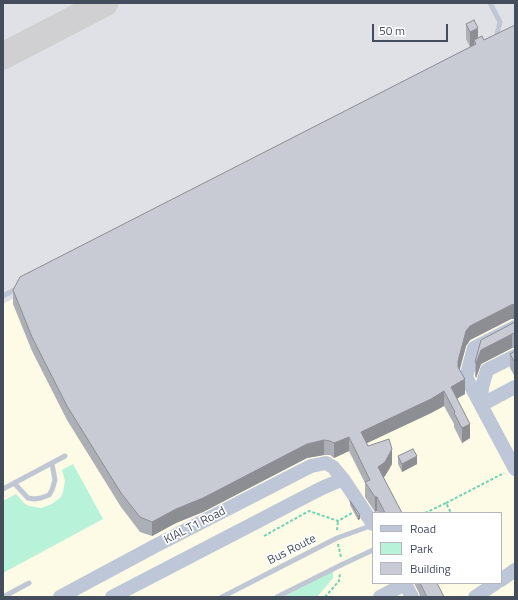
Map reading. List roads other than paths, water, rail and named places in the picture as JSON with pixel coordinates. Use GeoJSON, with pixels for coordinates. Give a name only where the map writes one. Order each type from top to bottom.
{"type":"FeatureCollection","features":[{"type":"Feature","properties":{"kind":"main road"},"geometry":{"type":"LineString","coordinates":[[515,327],[474,348],[466,377],[515,468]]}},
{"type":"Feature","properties":{"kind":"main road"},"geometry":{"type":"LineString","coordinates":[[481,405],[482,387],[487,370],[515,356]]}},
{"type":"Feature","properties":{"kind":"main road"},"geometry":{"type":"LineString","coordinates":[[481,405],[515,387]]}},
{"type":"Feature","properties":{"kind":"main road","name":"KIAL T1 Road"},"geometry":{"type":"LineString","coordinates":[[60,597],[155,546],[311,466],[326,463],[333,467],[343,479],[322,488],[112,597]]}},
{"type":"Feature","properties":{"kind":"main road"},"geometry":{"type":"LineString","coordinates":[[343,479],[372,524]]}},
{"type":"Feature","properties":{"kind":"main road"},"geometry":{"type":"LineString","coordinates":[[380,597],[405,584],[412,597]]}},
{"type":"Feature","properties":{"kind":"main road"},"geometry":{"type":"LineString","coordinates":[[475,597],[494,584]]}},
{"type":"Feature","properties":{"kind":"lane"},"geometry":{"type":"LineString","coordinates":[[490,3],[500,22],[496,38]]}},
{"type":"Feature","properties":{"kind":"lane"},"geometry":{"type":"LineString","coordinates":[[489,42],[502,35]]}},
{"type":"Feature","properties":{"kind":"lane"},"geometry":{"type":"LineString","coordinates":[[3,296],[24,285]]}},
{"type":"Feature","properties":{"kind":"lane"},"geometry":{"type":"LineString","coordinates":[[3,489],[65,456]]}},
{"type":"Feature","properties":{"kind":"lane"},"geometry":{"type":"LineString","coordinates":[[14,483],[28,498],[41,498],[49,495],[52,490],[54,480],[52,464]]}},
{"type":"Feature","properties":{"kind":"lane","name":"Bus Route"},"geometry":{"type":"LineString","coordinates":[[222,597],[337,538],[372,525]]}},
{"type":"Feature","properties":{"kind":"lane"},"geometry":{"type":"LineString","coordinates":[[277,597],[372,550]]}},
{"type":"Feature","properties":{"kind":"lane"},"geometry":{"type":"LineString","coordinates":[[3,597],[29,583]]}}]}
